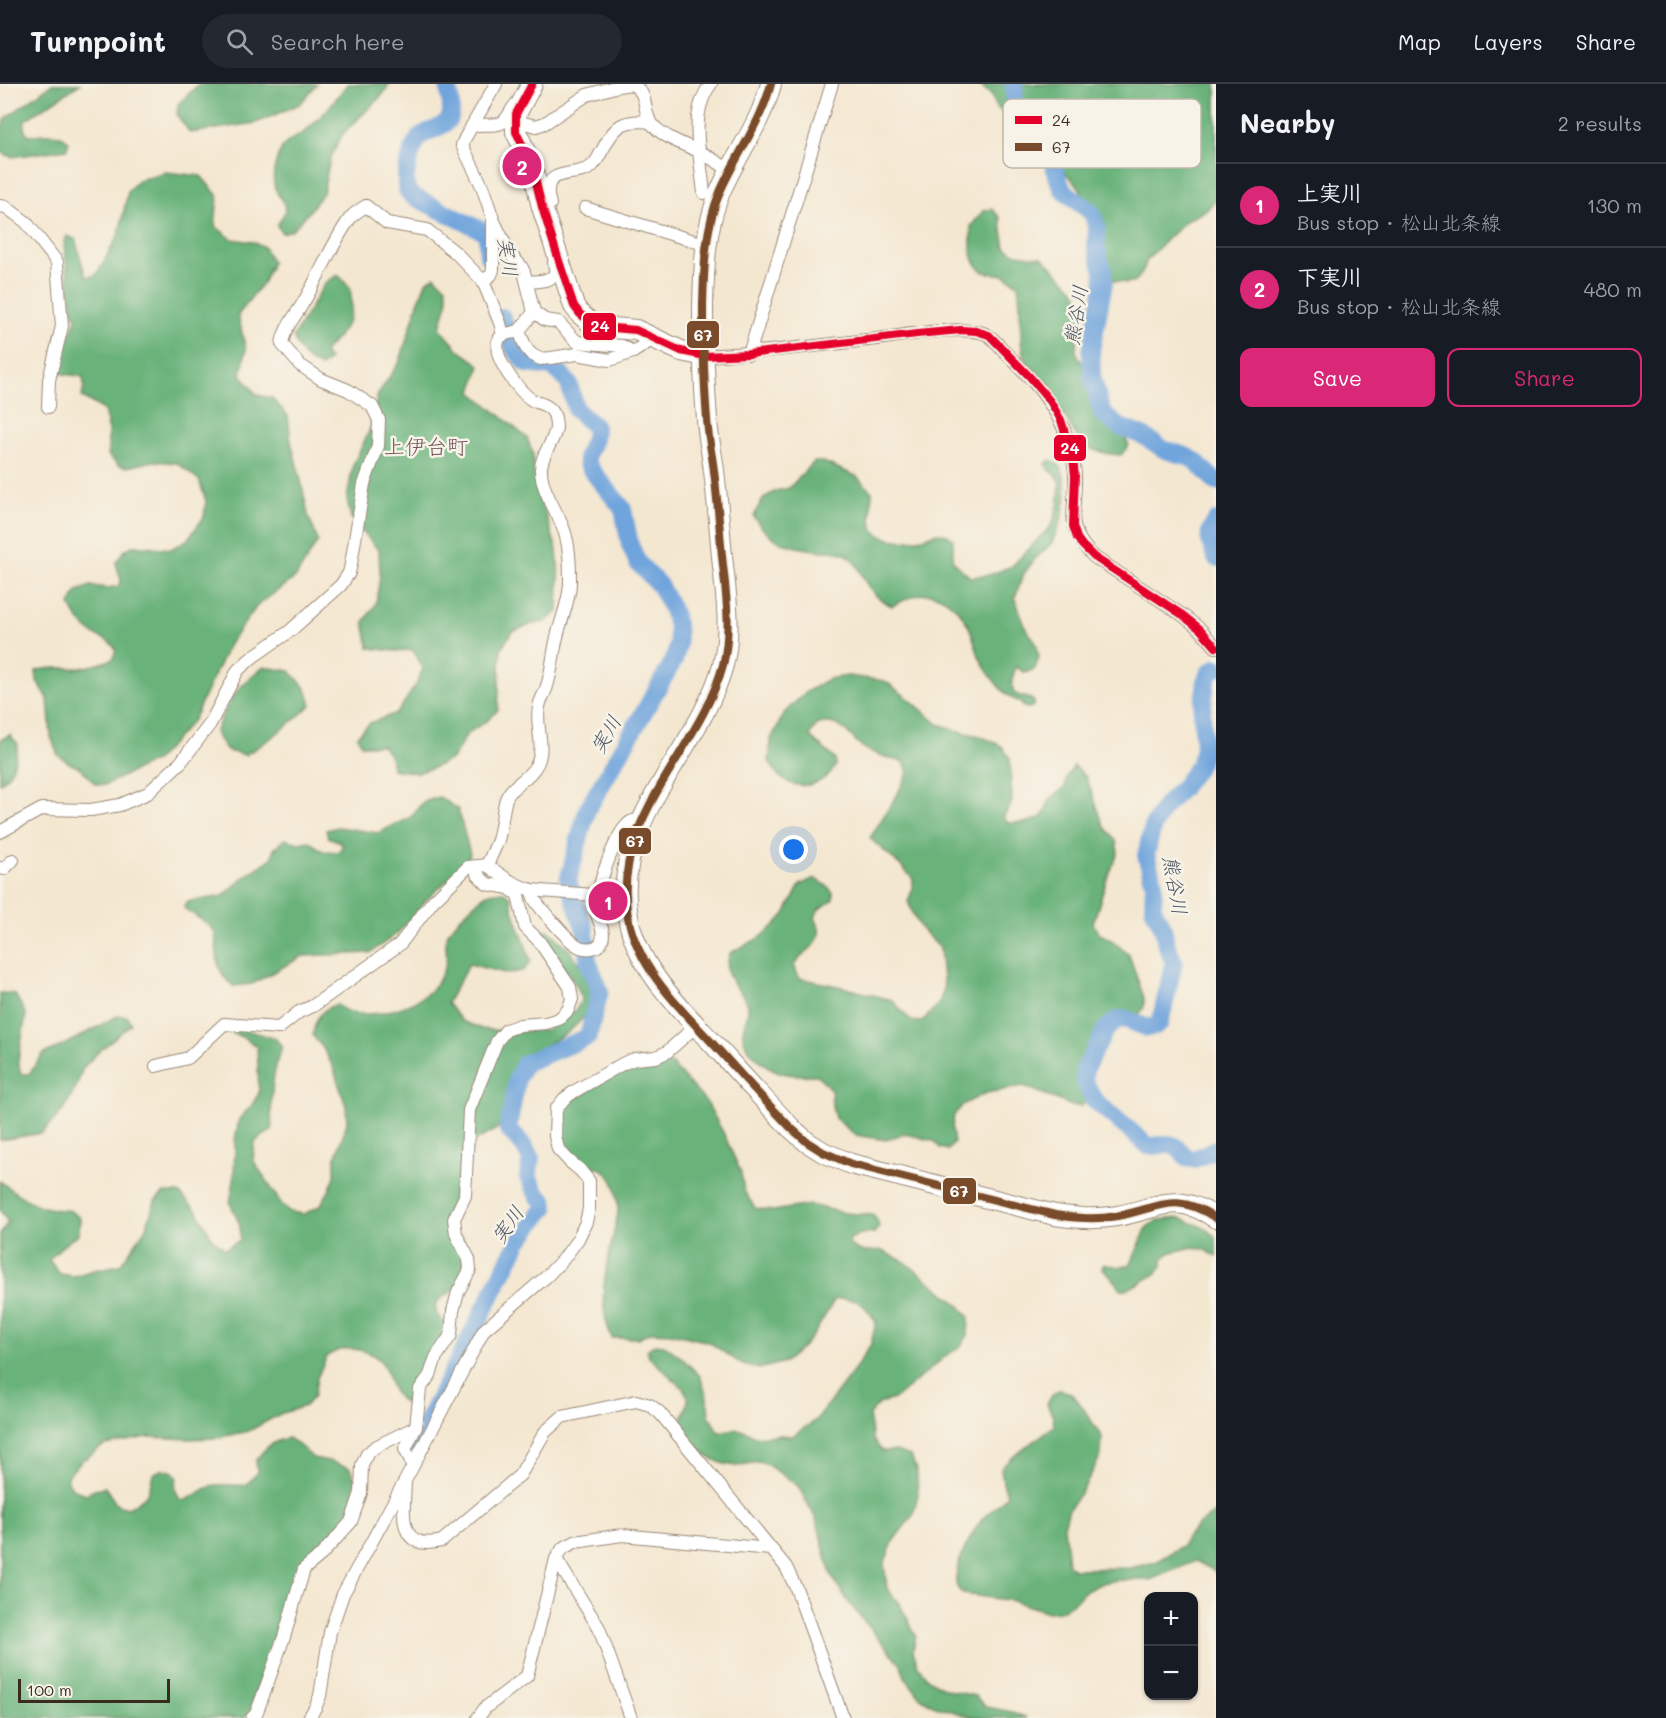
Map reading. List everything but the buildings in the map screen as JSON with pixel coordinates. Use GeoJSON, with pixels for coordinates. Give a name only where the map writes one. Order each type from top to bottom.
{"type":"FeatureCollection","features":[{"type":"Feature","properties":{"kind":"main road"},"geometry":{"type":"LineString","coordinates":[[532,84],[516,114],[516,132],[534,174],[542,207],[574,306],[591,323],[602,327],[636,330],[681,351],[705,356]]}},
{"type":"Feature","properties":{"kind":"main road"},"geometry":{"type":"LineString","coordinates":[[771,84],[758,122],[730,170],[711,214],[707,245],[703,305],[707,422],[727,618],[723,663],[708,701],[641,821],[617,897],[652,973],[696,1026],[791,1128],[823,1152],[851,1164],[1055,1215],[1081,1219],[1120,1215],[1160,1204],[1173,1203],[1187,1204],[1216,1218]]}},
{"type":"Feature","properties":{"kind":"street"},"geometry":{"type":"LineString","coordinates":[[496,84],[462,145],[482,186],[493,219],[510,254],[521,266],[528,282],[534,312],[545,320],[558,322],[577,342],[621,346],[633,352]]}},
{"type":"Feature","properties":{"kind":"street"},"geometry":{"type":"LineString","coordinates":[[516,121],[536,126],[545,123],[585,90],[631,84],[642,92],[651,122],[669,139],[699,151],[730,170]]}},
{"type":"Feature","properties":{"kind":"street"},"geometry":{"type":"LineString","coordinates":[[704,194],[697,136],[699,111],[711,84]]}},
{"type":"Feature","properties":{"kind":"street"},"geometry":{"type":"LineString","coordinates":[[748,354],[832,84]]}},
{"type":"Feature","properties":{"kind":"street"},"geometry":{"type":"LineString","coordinates":[[472,126],[480,123],[499,124],[504,121],[514,105],[522,102]]}},
{"type":"Feature","properties":{"kind":"street"},"geometry":{"type":"LineString","coordinates":[[528,282],[548,280],[556,274],[555,235],[548,190],[550,182],[554,177],[588,170],[595,164],[617,127],[626,122],[651,122]]}},
{"type":"Feature","properties":{"kind":"street"},"geometry":{"type":"LineString","coordinates":[[0,206],[6,207],[26,222],[57,262],[62,326],[49,380],[48,407]]}},
{"type":"Feature","properties":{"kind":"street"},"geometry":{"type":"LineString","coordinates":[[0,831],[42,809],[91,810],[120,805],[148,794],[181,762],[210,724],[238,670],[290,631],[341,585],[348,573],[364,484],[378,446],[379,420],[372,406],[348,390],[321,379],[300,365],[282,344],[288,326],[303,304],[353,215],[366,206],[387,223],[428,230],[487,278],[500,323],[531,354],[540,358],[577,354],[610,360],[633,352],[655,338]]}},
{"type":"Feature","properties":{"kind":"street"},"geometry":{"type":"LineString","coordinates":[[585,208],[707,245]]}},
{"type":"Feature","properties":{"kind":"street"},"geometry":{"type":"LineString","coordinates":[[487,278],[493,270],[493,219]]}},
{"type":"Feature","properties":{"kind":"street"},"geometry":{"type":"LineString","coordinates":[[414,1466],[405,1449],[416,1427],[420,1389],[430,1375],[436,1357],[451,1335],[453,1311],[458,1292],[470,1269],[469,1259],[456,1234],[454,1219],[465,1196],[469,1110],[497,1041],[506,1030],[520,1025],[546,1023],[559,1019],[568,1010],[572,999],[570,987],[539,941],[525,927],[518,895],[509,888],[487,884],[477,874],[498,839],[511,791],[532,773],[539,759],[541,738],[538,720],[539,706],[548,685],[556,638],[570,587],[569,549],[565,531],[542,480],[541,468],[544,457],[556,430],[554,414],[550,408],[531,399],[507,374],[499,358],[497,343],[534,312]]}},
{"type":"Feature","properties":{"kind":"street"},"geometry":{"type":"LineString","coordinates":[[705,356],[748,354],[961,330],[989,335],[1030,377],[1050,401],[1061,420],[1076,476],[1073,526],[1082,545],[1094,557],[1181,614],[1200,629],[1216,647]]}},
{"type":"Feature","properties":{"kind":"street"},"geometry":{"type":"LineString","coordinates":[[537,891],[535,900],[576,945],[588,948],[602,940],[603,935],[596,909],[601,882],[621,833],[629,823],[635,820],[641,821]]}},
{"type":"Feature","properties":{"kind":"street"},"geometry":{"type":"LineString","coordinates":[[0,868],[4,869],[13,860]]}},
{"type":"Feature","properties":{"kind":"street"},"geometry":{"type":"LineString","coordinates":[[156,1065],[188,1058],[224,1024],[279,1028],[400,944],[432,902],[468,867],[482,865],[510,881],[537,891],[617,897]]}},
{"type":"Feature","properties":{"kind":"street"},"geometry":{"type":"LineString","coordinates":[[309,1718],[320,1696],[330,1632],[344,1594],[414,1466],[484,1330],[553,1270],[578,1239],[586,1222],[590,1209],[589,1181],[558,1149],[555,1136],[556,1109],[575,1091],[624,1063],[635,1059],[656,1057],[667,1052],[696,1026]]}},
{"type":"Feature","properties":{"kind":"street"},"geometry":{"type":"LineString","coordinates":[[405,1481],[405,1527],[411,1537],[419,1543],[429,1544],[442,1541],[520,1475],[545,1432],[562,1417],[636,1401],[650,1405],[660,1413],[786,1567],[796,1588],[843,1718]]}},
{"type":"Feature","properties":{"kind":"street"},"geometry":{"type":"LineString","coordinates":[[252,1718],[258,1708],[284,1637],[304,1569],[322,1554],[351,1522],[361,1493],[362,1465],[367,1454],[375,1447],[416,1427]]}},
{"type":"Feature","properties":{"kind":"street"},"geometry":{"type":"LineString","coordinates":[[478,1718],[485,1708],[526,1676],[556,1559],[563,1548],[575,1542],[622,1534],[770,1549]]}},
{"type":"Feature","properties":{"kind":"street"},"geometry":{"type":"LineString","coordinates":[[556,1559],[599,1628],[631,1718]]}},
{"type":"Feature","properties":{"kind":"green space"},"geometry":{"type":"Polygon","coordinates":[[[52,84],[80,84],[25,120],[24,129],[28,135],[61,136],[69,142],[67,149],[12,157],[4,154],[0,148],[0,130],[6,118],[52,84]]]}},
{"type":"Feature","properties":{"kind":"green space"},"geometry":{"type":"Polygon","coordinates":[[[199,84],[317,84],[300,104],[256,123],[190,133],[177,115],[178,104],[199,84]]]}},
{"type":"Feature","properties":{"kind":"green space"},"geometry":{"type":"Polygon","coordinates":[[[347,84],[389,84],[384,93],[342,135],[330,159],[323,193],[292,230],[282,233],[277,225],[285,207],[274,184],[274,170],[278,156],[286,143],[304,132],[322,116],[347,84]]]}},
{"type":"Feature","properties":{"kind":"green space"},"geometry":{"type":"Polygon","coordinates":[[[977,84],[1216,84],[1216,201],[1207,210],[1187,220],[1167,239],[1147,260],[1136,281],[1126,283],[1115,281],[1105,271],[1095,223],[1079,187],[1062,168],[1201,168],[1201,99],[1003,99],[1003,113],[996,106],[991,94],[977,84]]]}},
{"type":"Feature","properties":{"kind":"green space"},"geometry":{"type":"Polygon","coordinates":[[[166,172],[201,176],[218,196],[215,226],[232,239],[253,242],[264,247],[272,262],[264,281],[238,315],[246,350],[241,375],[257,395],[272,398],[288,416],[291,442],[308,515],[318,541],[296,577],[257,606],[229,644],[193,720],[157,760],[105,785],[95,784],[81,768],[58,755],[51,737],[48,698],[37,681],[36,671],[97,665],[113,659],[116,649],[110,642],[85,627],[72,609],[70,605],[77,591],[91,586],[108,588],[119,586],[121,580],[116,563],[125,550],[132,546],[171,549],[187,540],[204,517],[206,501],[199,480],[177,463],[154,461],[127,467],[118,465],[108,455],[108,427],[104,410],[82,397],[83,377],[60,373],[59,364],[76,319],[71,303],[64,244],[67,236],[75,239],[86,277],[96,275],[119,234],[128,191],[138,180],[166,172]]]}},
{"type":"Feature","properties":{"kind":"green space"},"geometry":{"type":"Polygon","coordinates":[[[992,209],[1000,217],[1005,247],[1018,254],[1042,257],[1075,290],[1083,305],[1076,351],[1109,420],[1129,445],[1121,455],[1091,449],[1080,442],[1047,386],[1024,359],[1018,284],[1004,275],[983,272],[971,254],[971,226],[983,211],[992,209]]]}},
{"type":"Feature","properties":{"kind":"green space"},"geometry":{"type":"Polygon","coordinates":[[[338,275],[350,287],[350,317],[343,330],[324,352],[329,360],[321,367],[304,355],[293,337],[325,283],[338,275]]]}},
{"type":"Feature","properties":{"kind":"green space"},"geometry":{"type":"Polygon","coordinates":[[[435,276],[446,287],[448,299],[440,328],[459,350],[480,365],[472,392],[527,438],[533,454],[534,478],[557,550],[558,612],[545,622],[532,624],[512,632],[501,649],[498,710],[467,734],[453,758],[417,773],[392,769],[390,756],[382,745],[362,745],[357,736],[370,723],[397,713],[416,685],[423,668],[413,650],[395,651],[369,648],[364,622],[376,604],[380,575],[379,551],[351,518],[347,499],[353,465],[370,429],[378,394],[400,361],[426,282],[435,276]]]}},
{"type":"Feature","properties":{"kind":"green space"},"geometry":{"type":"Polygon","coordinates":[[[1051,460],[1061,467],[1064,477],[1066,497],[1061,521],[1052,543],[1034,560],[1023,575],[1015,598],[1026,629],[1036,642],[1039,658],[1035,669],[1025,673],[1016,667],[1012,679],[1013,692],[1034,701],[1034,706],[1028,708],[1024,707],[1020,701],[1008,696],[991,677],[980,658],[967,623],[948,602],[936,595],[922,594],[892,606],[872,592],[854,561],[846,554],[784,543],[767,533],[754,517],[765,497],[789,488],[814,462],[823,462],[856,476],[872,492],[871,522],[875,531],[880,535],[902,540],[917,539],[938,533],[946,534],[953,539],[953,561],[970,577],[989,575],[1012,566],[1052,525],[1058,505],[1060,484],[1057,476],[1047,468],[1046,463],[1051,460]]]}},
{"type":"Feature","properties":{"kind":"green space"},"geometry":{"type":"Polygon","coordinates":[[[264,667],[290,671],[306,689],[311,705],[279,732],[245,755],[227,751],[215,733],[229,703],[240,688],[264,667]]]}},
{"type":"Feature","properties":{"kind":"green space"},"geometry":{"type":"Polygon","coordinates":[[[848,676],[885,681],[938,724],[980,736],[1002,746],[1010,759],[1012,801],[1004,815],[1005,820],[1009,823],[1024,823],[1040,818],[1050,799],[1065,787],[1067,776],[1074,766],[1086,777],[1104,826],[1116,840],[1118,853],[1093,923],[1098,933],[1113,941],[1129,955],[1144,998],[1144,1007],[1138,1017],[1102,1038],[1090,1053],[1088,1068],[1090,1099],[1081,1106],[1072,1106],[1024,1086],[986,1093],[964,1104],[954,1115],[952,1129],[954,1143],[948,1150],[940,1148],[934,1141],[903,1134],[886,1140],[855,1135],[835,1118],[831,1090],[818,1075],[791,1075],[776,1071],[761,1062],[747,1046],[743,1031],[748,1007],[728,972],[730,953],[761,937],[776,924],[785,914],[800,885],[814,878],[826,885],[833,893],[833,900],[818,910],[815,918],[819,926],[818,939],[794,965],[799,978],[892,1000],[911,1021],[922,1022],[939,1003],[944,989],[940,948],[923,931],[908,901],[913,879],[870,838],[908,773],[904,762],[868,751],[842,728],[832,723],[816,726],[810,736],[835,759],[836,765],[825,778],[803,786],[795,785],[780,777],[769,761],[771,739],[785,712],[806,692],[828,679],[848,676]]]}},
{"type":"Feature","properties":{"kind":"green space"},"geometry":{"type":"Polygon","coordinates":[[[10,735],[18,744],[16,756],[11,771],[0,783],[0,740],[10,735]]]}},
{"type":"Feature","properties":{"kind":"green space"},"geometry":{"type":"Polygon","coordinates":[[[439,797],[458,809],[470,854],[467,862],[426,900],[398,933],[370,953],[303,956],[252,984],[233,986],[223,976],[218,964],[215,933],[210,926],[184,908],[186,902],[223,896],[248,874],[272,858],[274,849],[285,839],[299,843],[309,841],[323,851],[338,852],[343,846],[328,837],[326,830],[338,827],[378,833],[411,817],[423,802],[439,797]]]}},
{"type":"Feature","properties":{"kind":"green space"},"geometry":{"type":"Polygon","coordinates":[[[502,891],[511,897],[513,910],[531,961],[524,970],[509,974],[469,964],[447,1003],[462,1021],[482,1029],[516,1032],[546,1030],[576,1010],[582,998],[572,979],[547,947],[542,933],[548,930],[568,948],[589,977],[594,995],[588,1013],[570,1031],[526,1054],[514,1065],[502,1124],[475,1141],[464,1165],[461,1194],[450,1218],[466,1269],[455,1290],[435,1304],[437,1315],[446,1324],[448,1335],[411,1400],[405,1404],[396,1395],[385,1368],[373,1355],[356,1349],[344,1349],[327,1356],[317,1378],[314,1396],[305,1406],[280,1414],[249,1431],[217,1438],[148,1437],[105,1445],[80,1462],[67,1477],[71,1487],[83,1493],[87,1494],[94,1489],[105,1487],[117,1505],[128,1508],[146,1495],[153,1474],[163,1469],[173,1472],[177,1477],[175,1488],[180,1500],[190,1498],[216,1485],[246,1485],[257,1473],[256,1460],[263,1452],[273,1443],[288,1438],[313,1458],[350,1468],[356,1482],[353,1504],[337,1530],[299,1565],[251,1708],[245,1718],[0,1718],[0,1235],[8,1222],[0,1210],[0,1181],[15,1193],[32,1202],[50,1209],[69,1210],[80,1218],[79,1233],[49,1260],[60,1274],[74,1276],[120,1265],[146,1228],[155,1201],[164,1193],[179,1193],[198,1212],[212,1238],[225,1249],[240,1240],[240,1225],[230,1203],[234,1180],[235,1140],[239,1119],[259,1093],[257,1047],[232,1033],[237,1028],[275,1038],[282,1047],[272,1088],[272,1130],[255,1142],[253,1160],[282,1205],[290,1212],[304,1214],[320,1206],[335,1176],[335,1159],[347,1123],[346,1106],[333,1067],[323,1048],[313,1036],[319,1016],[331,1006],[337,1005],[352,1012],[374,1014],[402,1007],[421,998],[436,984],[442,974],[446,963],[446,939],[453,926],[489,893],[502,891]]]}},
{"type":"Feature","properties":{"kind":"green space"},"geometry":{"type":"Polygon","coordinates":[[[0,993],[15,994],[26,1015],[18,1061],[21,1074],[29,1074],[43,1054],[117,1016],[127,1016],[131,1024],[83,1068],[64,1109],[42,1133],[0,1140],[0,993]]]}},
{"type":"Feature","properties":{"kind":"green space"},"geometry":{"type":"Polygon","coordinates":[[[671,1064],[707,1103],[741,1173],[744,1191],[755,1208],[773,1211],[810,1205],[845,1213],[873,1215],[879,1227],[874,1233],[860,1234],[850,1239],[849,1245],[863,1252],[880,1250],[905,1262],[958,1304],[969,1317],[968,1335],[961,1346],[896,1398],[879,1404],[869,1415],[873,1440],[882,1451],[896,1451],[911,1456],[917,1472],[918,1495],[913,1515],[894,1540],[884,1564],[887,1588],[900,1605],[916,1635],[913,1651],[918,1666],[928,1679],[947,1690],[975,1696],[986,1707],[1012,1712],[1027,1718],[973,1718],[933,1705],[919,1696],[905,1677],[901,1665],[849,1603],[831,1575],[816,1519],[798,1486],[766,1464],[758,1462],[737,1466],[724,1464],[708,1457],[683,1432],[681,1421],[688,1397],[683,1388],[649,1357],[647,1350],[655,1344],[664,1345],[681,1357],[700,1376],[707,1397],[709,1415],[718,1432],[735,1429],[746,1431],[756,1437],[792,1436],[816,1420],[853,1372],[871,1344],[876,1322],[864,1306],[850,1299],[835,1299],[814,1334],[802,1348],[785,1362],[759,1369],[743,1365],[709,1342],[671,1333],[650,1332],[638,1338],[612,1338],[607,1325],[603,1300],[605,1274],[618,1212],[615,1188],[613,1181],[605,1171],[584,1163],[573,1153],[562,1130],[561,1114],[571,1101],[619,1072],[640,1066],[671,1064]]]}},
{"type":"Feature","properties":{"kind":"green space"},"geometry":{"type":"Polygon","coordinates":[[[1180,1218],[1205,1228],[1216,1237],[1216,1257],[1206,1250],[1193,1247],[1169,1253],[1163,1259],[1162,1267],[1156,1274],[1123,1290],[1102,1267],[1104,1264],[1120,1267],[1131,1264],[1147,1227],[1158,1220],[1180,1218]]]}},
{"type":"Feature","properties":{"kind":"green space"},"geometry":{"type":"Polygon","coordinates":[[[1060,1390],[1071,1393],[1102,1437],[1101,1455],[1085,1486],[1069,1509],[1064,1526],[1068,1564],[1073,1569],[1129,1568],[1156,1562],[1183,1545],[1185,1539],[1199,1524],[1216,1512],[1216,1572],[1196,1561],[1150,1580],[1118,1580],[1102,1583],[1084,1592],[1072,1604],[1059,1611],[1048,1612],[1013,1601],[963,1594],[959,1590],[956,1579],[957,1570],[969,1540],[984,1517],[1000,1504],[1007,1494],[1001,1468],[1054,1426],[1047,1404],[1053,1394],[1060,1390]]]}},
{"type":"Feature","properties":{"kind":"waterway","name":"実川"},"geometry":{"type":"LineString","coordinates":[[448,84],[450,117],[438,128],[418,139],[407,168],[407,189],[412,196],[487,234],[488,256]]}},
{"type":"Feature","properties":{"kind":"waterway","name":"熊谷川"},"geometry":{"type":"LineString","coordinates":[[1014,84],[1015,99]]}},
{"type":"Feature","properties":{"kind":"waterway","name":"熊谷川"},"geometry":{"type":"LineString","coordinates":[[1055,168],[1063,190],[1092,213],[1097,229],[1096,246],[1104,283],[1091,351],[1092,376],[1102,413],[1118,426],[1145,437],[1165,450],[1195,461],[1216,482]]}},
{"type":"Feature","properties":{"kind":"waterway","name":"実川"},"geometry":{"type":"LineString","coordinates":[[412,1451],[519,1241],[545,1208],[544,1200],[538,1196],[528,1177],[531,1159],[523,1145],[508,1129],[517,1078],[525,1063],[588,1037],[600,991],[588,961],[585,930],[568,881],[587,810],[674,660],[678,644],[677,626],[671,607],[659,585],[638,563],[630,545],[623,509],[587,463],[595,427],[576,410],[569,384],[562,375],[552,367],[527,364],[514,348],[502,317]]}},
{"type":"Feature","properties":{"kind":"waterway","name":"熊谷川"},"geometry":{"type":"LineString","coordinates":[[1216,521],[1210,535],[1210,543],[1216,558]]}},
{"type":"Feature","properties":{"kind":"waterway","name":"熊谷川"},"geometry":{"type":"LineString","coordinates":[[1216,668],[1210,672],[1206,681],[1202,712],[1204,749],[1199,765],[1164,807],[1153,826],[1146,855],[1154,884],[1153,908],[1163,928],[1166,944],[1174,962],[1160,1023],[1148,1028],[1125,1019],[1117,1020],[1105,1030],[1085,1068],[1084,1080],[1094,1100],[1148,1146],[1173,1145],[1191,1159],[1216,1149]]}},
{"type":"Feature","properties":{"kind":"transit line","name":"24"},"geometry":{"type":"LineString","coordinates":[[532,84],[516,114],[516,132],[534,174],[559,261],[574,306],[580,314],[591,323],[602,327],[636,330],[681,351],[705,356],[749,354],[961,330],[989,335],[1030,377],[1050,401],[1061,420],[1073,458],[1075,476],[1073,526],[1082,545],[1094,557],[1181,614],[1200,629],[1216,647]]}},
{"type":"Feature","properties":{"kind":"transit line","name":"67"},"geometry":{"type":"LineString","coordinates":[[771,84],[755,126],[726,178],[715,205],[708,233],[705,262],[703,305],[705,391],[727,605],[726,650],[711,697],[644,817],[632,849],[626,882],[628,917],[633,936],[651,972],[676,1004],[791,1128],[823,1152],[851,1164],[1055,1215],[1086,1218],[1109,1217],[1177,1203],[1188,1205],[1216,1218]]}},
{"type":"Feature","properties":{"kind":"place","name":"下実川"},"geometry":{"type":"Point","coordinates":[522,166]}},
{"type":"Feature","properties":{"kind":"place","name":"上実川"},"geometry":{"type":"Point","coordinates":[608,901]}},
{"type":"Feature","properties":{"kind":"district","name":"上伊台町"},"geometry":{"type":"Point","coordinates":[426,445]}}]}
